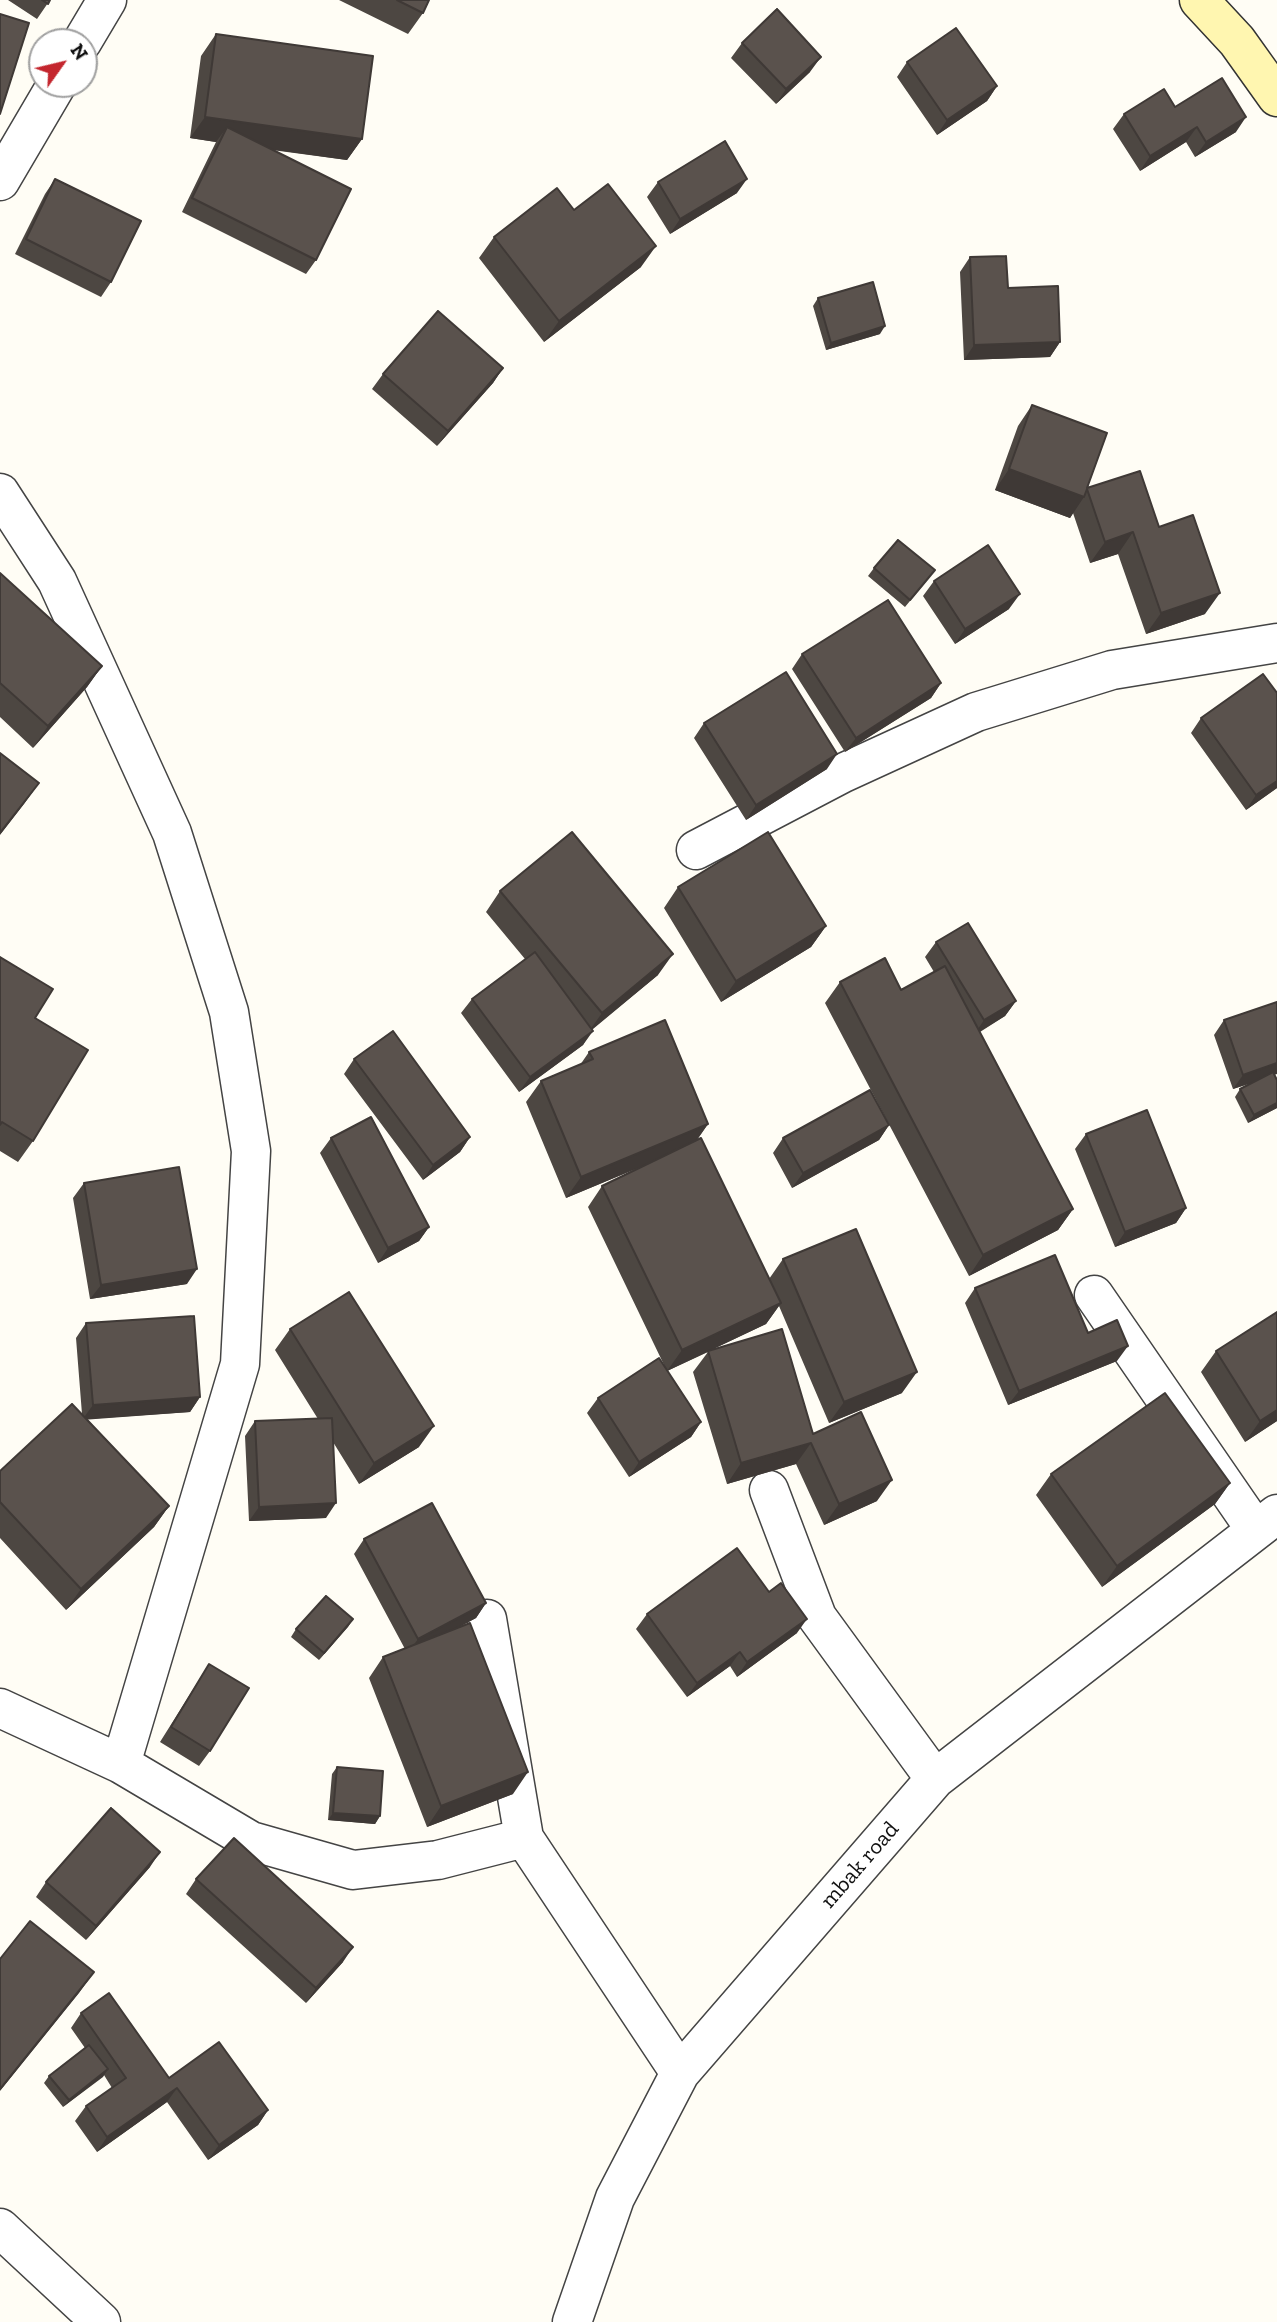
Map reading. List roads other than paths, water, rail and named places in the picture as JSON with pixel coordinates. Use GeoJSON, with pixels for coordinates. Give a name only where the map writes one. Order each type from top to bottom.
{"type":"FeatureCollection","features":[{"type":"Feature","properties":{"kind":"main road"},"geometry":{"type":"LineString","coordinates":[[1199,0],[1237,41],[1277,97]]}},
{"type":"Feature","properties":{"kind":"street"},"geometry":{"type":"LineString","coordinates":[[90,28],[107,0]]}},
{"type":"Feature","properties":{"kind":"street"},"geometry":{"type":"LineString","coordinates":[[0,181],[49,98]]}},
{"type":"Feature","properties":{"kind":"street"},"geometry":{"type":"LineString","coordinates":[[0,493],[57,581],[172,833],[229,1012],[251,1151],[240,1364],[121,1764]]}},
{"type":"Feature","properties":{"kind":"street"},"geometry":{"type":"LineString","coordinates":[[696,850],[843,773],[976,712],[1112,670],[1277,643]]}},
{"type":"Feature","properties":{"kind":"street"},"geometry":{"type":"LineString","coordinates":[[1094,1295],[1266,1522]]}},
{"type":"Feature","properties":{"kind":"street"},"geometry":{"type":"LineString","coordinates":[[769,1490],[817,1617],[935,1779]]}},
{"type":"Feature","properties":{"kind":"street","name":"mbak road"},"geometry":{"type":"LineString","coordinates":[[572,2322],[615,2197],[680,2073],[935,1779],[1266,1522]]}},
{"type":"Feature","properties":{"kind":"street"},"geometry":{"type":"LineString","coordinates":[[488,1619],[524,1838],[680,2073]]}},
{"type":"Feature","properties":{"kind":"street"},"geometry":{"type":"LineString","coordinates":[[0,1708],[121,1764],[251,1841],[354,1870],[438,1860],[524,1838]]}},
{"type":"Feature","properties":{"kind":"street"},"geometry":{"type":"LineString","coordinates":[[0,2228],[101,2322]]}}]}
